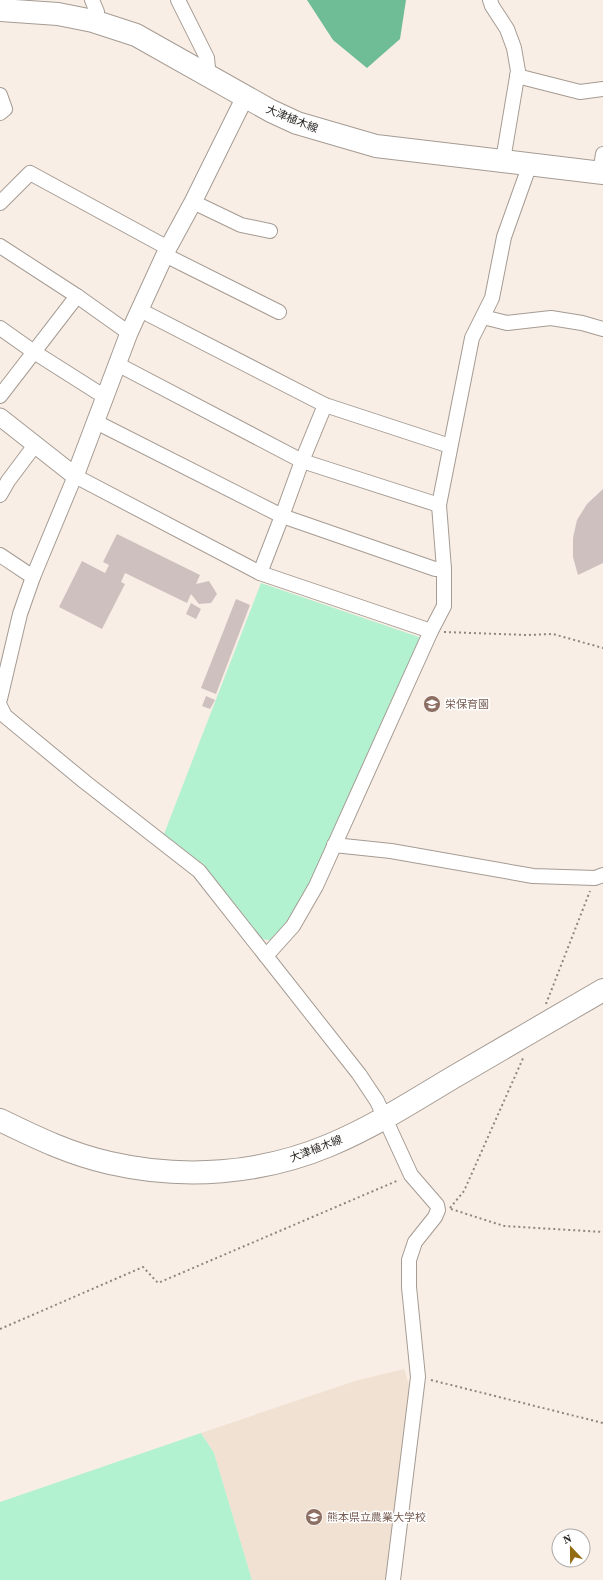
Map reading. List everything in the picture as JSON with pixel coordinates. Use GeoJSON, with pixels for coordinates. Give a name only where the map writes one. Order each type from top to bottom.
{"type":"FeatureCollection","features":[{"type":"Feature","properties":{"kind":"main road","name":"大津植木線"},"geometry":{"type":"LineString","coordinates":[[0,10],[58,14],[97,22],[136,35],[271,111],[297,122],[376,146],[530,164],[602,167]]}},
{"type":"Feature","properties":{"kind":"main road","name":"大津植木線"},"geometry":{"type":"LineString","coordinates":[[0,1120],[56,1147],[83,1156],[141,1169],[187,1173],[243,1169],[289,1159],[332,1144],[385,1118],[603,990]]}},
{"type":"Feature","properties":{"kind":"street"},"geometry":{"type":"LineString","coordinates":[[92,0],[97,12],[97,22]]}},
{"type":"Feature","properties":{"kind":"street"},"geometry":{"type":"LineString","coordinates":[[178,0],[207,58],[209,77]]}},
{"type":"Feature","properties":{"kind":"street"},"geometry":{"type":"LineString","coordinates":[[490,0],[492,6],[507,29],[514,48],[518,70],[503,160]]}},
{"type":"Feature","properties":{"kind":"street"},"geometry":{"type":"LineString","coordinates":[[517,76],[580,92],[603,89]]}},
{"type":"Feature","properties":{"kind":"street"},"geometry":{"type":"LineString","coordinates":[[0,95],[5,109],[0,113]]}},
{"type":"Feature","properties":{"kind":"street"},"geometry":{"type":"LineString","coordinates":[[0,699],[5,654],[32,577],[75,476],[129,333],[166,251],[193,202],[244,97]]}},
{"type":"Feature","properties":{"kind":"street"},"geometry":{"type":"LineString","coordinates":[[266,956],[293,926],[316,886],[431,631],[444,606],[444,569],[439,505],[450,446],[472,338],[492,298],[504,237],[530,164]]}},
{"type":"Feature","properties":{"kind":"street"},"geometry":{"type":"LineString","coordinates":[[0,203],[30,173],[166,251],[279,312]]}},
{"type":"Feature","properties":{"kind":"street"},"geometry":{"type":"LineString","coordinates":[[193,202],[241,225],[270,231]]}},
{"type":"Feature","properties":{"kind":"street"},"geometry":{"type":"LineString","coordinates":[[0,246],[77,296],[129,333]]}},
{"type":"Feature","properties":{"kind":"street"},"geometry":{"type":"LineString","coordinates":[[0,396],[77,296]]}},
{"type":"Feature","properties":{"kind":"street"},"geometry":{"type":"LineString","coordinates":[[140,310],[324,405],[450,446]]}},
{"type":"Feature","properties":{"kind":"street"},"geometry":{"type":"LineString","coordinates":[[483,317],[507,324],[551,318],[582,323],[603,330]]}},
{"type":"Feature","properties":{"kind":"street"},"geometry":{"type":"LineString","coordinates":[[0,328],[34,352],[105,397]]}},
{"type":"Feature","properties":{"kind":"street"},"geometry":{"type":"LineString","coordinates":[[117,364],[302,460],[439,505]]}},
{"type":"Feature","properties":{"kind":"street"},"geometry":{"type":"LineString","coordinates":[[260,573],[324,405]]}},
{"type":"Feature","properties":{"kind":"street"},"geometry":{"type":"LineString","coordinates":[[0,417],[75,476],[260,573],[431,631]]}},
{"type":"Feature","properties":{"kind":"street"},"geometry":{"type":"LineString","coordinates":[[96,422],[282,516],[435,569],[444,569]]}},
{"type":"Feature","properties":{"kind":"street"},"geometry":{"type":"LineString","coordinates":[[0,495],[8,481],[35,445]]}},
{"type":"Feature","properties":{"kind":"street"},"geometry":{"type":"LineString","coordinates":[[0,555],[32,577]]}},
{"type":"Feature","properties":{"kind":"street"},"geometry":{"type":"LineString","coordinates":[[0,706],[5,716],[85,782],[199,871],[359,1074],[377,1101],[411,1175],[436,1205],[438,1210],[435,1217],[414,1242],[409,1260],[409,1287],[418,1377],[394,1580]]}},
{"type":"Feature","properties":{"kind":"street"},"geometry":{"type":"LineString","coordinates":[[334,845],[391,851],[533,876],[595,878],[603,875]]}},
{"type":"Feature","properties":{"kind":"path"},"geometry":{"type":"LineString","coordinates":[[431,631],[527,635],[553,634],[603,648]]}},
{"type":"Feature","properties":{"kind":"path"},"geometry":{"type":"LineString","coordinates":[[0,1329],[143,1267],[158,1283],[411,1175]]}},
{"type":"Feature","properties":{"kind":"path"},"geometry":{"type":"LineString","coordinates":[[449,1209],[504,1226],[603,1232]]}},
{"type":"Feature","properties":{"kind":"path"},"geometry":{"type":"LineString","coordinates":[[418,1377],[603,1423]]}},
{"type":"Feature","properties":{"kind":"shaded area","name":"熊本県立農業大学校"},"geometry":{"type":"Polygon","coordinates":[[[404,1369],[410,1388],[389,1580],[252,1580],[214,1453],[201,1433],[355,1381],[404,1369]]]}},
{"type":"Feature","properties":{"kind":"green space"},"geometry":{"type":"Polygon","coordinates":[[[307,0],[406,0],[400,39],[367,68],[333,40],[307,0]]]}},
{"type":"Feature","properties":{"kind":"green space"},"geometry":{"type":"Polygon","coordinates":[[[261,583],[419,637],[420,643],[310,884],[289,924],[270,940],[258,939],[203,867],[164,834],[261,583]]]}},
{"type":"Feature","properties":{"kind":"green space"},"geometry":{"type":"Polygon","coordinates":[[[201,1433],[214,1453],[252,1580],[0,1580],[0,1502],[201,1433]]]}},
{"type":"Feature","properties":{"kind":"building"},"geometry":{"type":"Polygon","coordinates":[[[603,489],[603,563],[578,575],[573,557],[573,538],[577,520],[587,504],[603,489]]]}},
{"type":"Feature","properties":{"kind":"building"},"geometry":{"type":"Polygon","coordinates":[[[117,534],[200,575],[196,584],[209,581],[217,594],[211,603],[199,604],[191,594],[187,603],[125,573],[121,582],[125,584],[102,629],[59,607],[82,561],[105,573],[109,565],[103,562],[117,534]]]}},
{"type":"Feature","properties":{"kind":"building"},"geometry":{"type":"Polygon","coordinates":[[[236,599],[250,605],[216,694],[201,688],[236,599]]]}},
{"type":"Feature","properties":{"kind":"building"},"geometry":{"type":"Polygon","coordinates":[[[191,603],[201,609],[196,619],[186,614],[191,603]]]}},
{"type":"Feature","properties":{"kind":"building"},"geometry":{"type":"Polygon","coordinates":[[[206,696],[215,700],[210,709],[202,706],[206,696]]]}},
{"type":"Feature","properties":{"kind":"place","name":"栄保育園"},"geometry":{"type":"Point","coordinates":[432,704]}},
{"type":"Feature","properties":{"kind":"place","name":"熊本県立農業大学校"},"geometry":{"type":"Point","coordinates":[314,1517]}}]}
